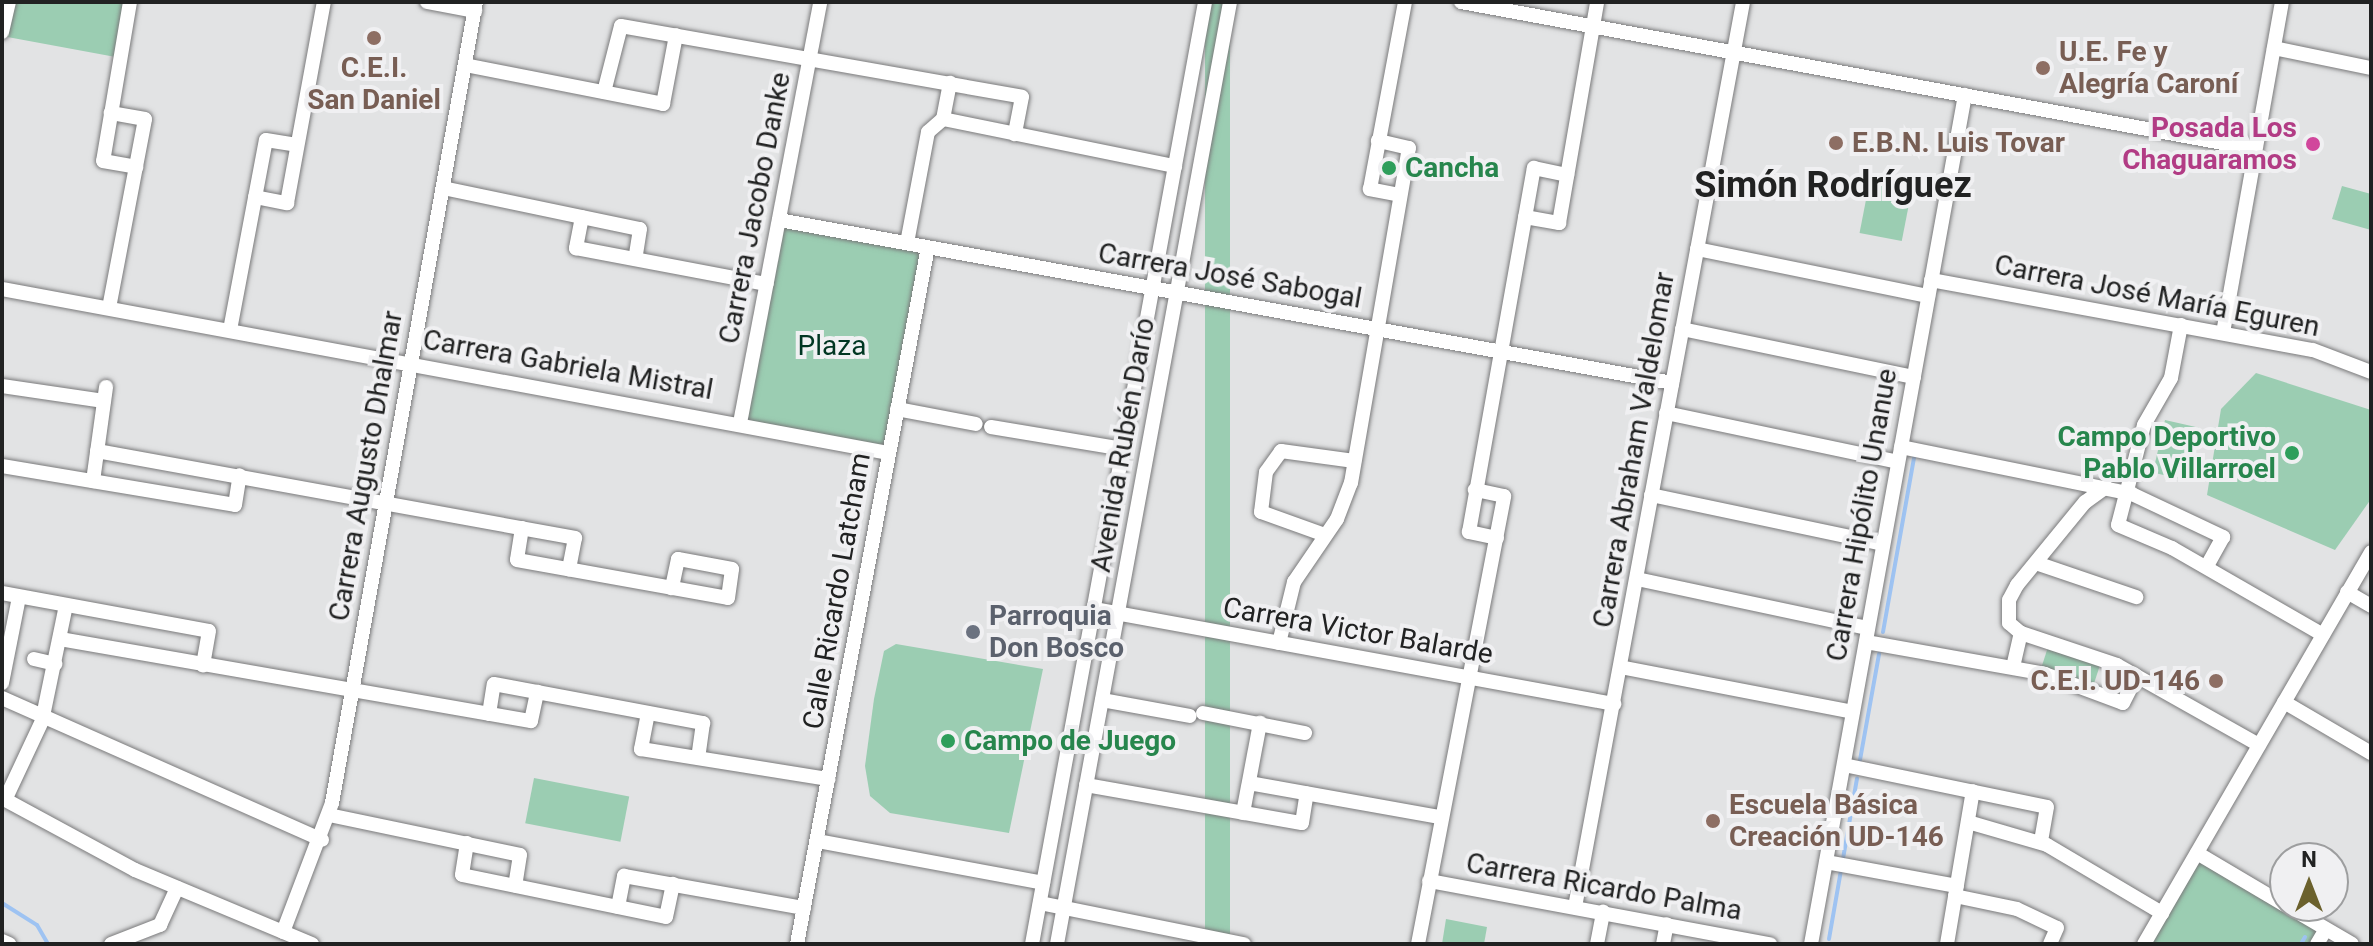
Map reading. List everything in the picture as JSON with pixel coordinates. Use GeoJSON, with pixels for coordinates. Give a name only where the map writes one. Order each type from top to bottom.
{"type":"FeatureCollection","features":[{"type":"Feature","properties":{"kind":"street"},"geometry":{"type":"LineString","coordinates":[[2,32],[9,2]]}},
{"type":"Feature","properties":{"kind":"street"},"geometry":{"type":"LineString","coordinates":[[130,2],[103,161],[136,167]]}},
{"type":"Feature","properties":{"kind":"street"},"geometry":{"type":"LineString","coordinates":[[255,197],[287,203],[324,2]]}},
{"type":"Feature","properties":{"kind":"street"},"geometry":{"type":"LineString","coordinates":[[427,2],[476,6]]}},
{"type":"Feature","properties":{"kind":"street","name":"Carrera Jacobo Danke"},"geometry":{"type":"LineString","coordinates":[[740,423],[820,2]]}},
{"type":"Feature","properties":{"kind":"street","name":"Avenida Rubén Darío"},"geometry":{"type":"LineString","coordinates":[[1032,944],[1205,2]]}},
{"type":"Feature","properties":{"kind":"street","name":"Avenida Rubén Darío"},"geometry":{"type":"LineString","coordinates":[[1057,944],[1230,2]]}},
{"type":"Feature","properties":{"kind":"street"},"geometry":{"type":"LineString","coordinates":[[1400,195],[1370,189],[1405,2]]}},
{"type":"Feature","properties":{"kind":"street"},"geometry":{"type":"LineString","coordinates":[[1461,2],[2255,149]]}},
{"type":"Feature","properties":{"kind":"street"},"geometry":{"type":"LineString","coordinates":[[1525,217],[1559,223],[1597,2]]}},
{"type":"Feature","properties":{"kind":"street","name":"Carrera Abraham Valdelomar"},"geometry":{"type":"LineString","coordinates":[[1575,907],[1743,2]]}},
{"type":"Feature","properties":{"kind":"street"},"geometry":{"type":"LineString","coordinates":[[2223,333],[2282,2]]}},
{"type":"Feature","properties":{"kind":"street","name":"Carrera Augusto Dhalmar"},"geometry":{"type":"LineString","coordinates":[[283,932],[322,840],[329,815],[476,6]]}},
{"type":"Feature","properties":{"kind":"street"},"geometry":{"type":"LineString","coordinates":[[604,92],[621,26],[810,57],[1022,97],[1015,134]]}},
{"type":"Feature","properties":{"kind":"street"},"geometry":{"type":"LineString","coordinates":[[465,65],[663,104],[676,35]]}},
{"type":"Feature","properties":{"kind":"street"},"geometry":{"type":"LineString","coordinates":[[2274,48],[2371,68]]}},
{"type":"Feature","properties":{"kind":"street"},"geometry":{"type":"LineString","coordinates":[[907,243],[928,132],[943,119],[950,83]]}},
{"type":"Feature","properties":{"kind":"street","name":"Carrera Hipólito Unanue"},"geometry":{"type":"LineString","coordinates":[[1811,944],[1837,864],[1844,765],[1965,95]]}},
{"type":"Feature","properties":{"kind":"street"},"geometry":{"type":"LineString","coordinates":[[109,308],[145,119],[111,113]]}},
{"type":"Feature","properties":{"kind":"street"},"geometry":{"type":"LineString","coordinates":[[943,119],[1175,166]]}},
{"type":"Feature","properties":{"kind":"street"},"geometry":{"type":"LineString","coordinates":[[230,330],[266,140],[297,145]]}},
{"type":"Feature","properties":{"kind":"street"},"geometry":{"type":"LineString","coordinates":[[1279,643],[1294,582],[1341,511],[1354,461],[1409,148],[1378,141]]}},
{"type":"Feature","properties":{"kind":"street"},"geometry":{"type":"LineString","coordinates":[[1497,538],[1469,532],[1534,168],[1567,175]]}},
{"type":"Feature","properties":{"kind":"street"},"geometry":{"type":"LineString","coordinates":[[443,188],[640,229],[635,259]]}},
{"type":"Feature","properties":{"kind":"street"},"geometry":{"type":"LineString","coordinates":[[582,217],[576,248],[767,284]]}},
{"type":"Feature","properties":{"kind":"street","name":"Carrera José Sabogal"},"geometry":{"type":"LineString","coordinates":[[779,220],[1672,383]]}},
{"type":"Feature","properties":{"kind":"street","name":"Calle Ricardo Latcham"},"geometry":{"type":"LineString","coordinates":[[797,944],[928,247]]}},
{"type":"Feature","properties":{"kind":"street"},"geometry":{"type":"LineString","coordinates":[[1697,249],[1928,296]]}},
{"type":"Feature","properties":{"kind":"street","name":"Carrera José María Eguren"},"geometry":{"type":"LineString","coordinates":[[1931,280],[2313,350],[2371,372]]}},
{"type":"Feature","properties":{"kind":"street","name":"Carrera Gabriela Mistral"},"geometry":{"type":"LineString","coordinates":[[2,289],[740,423],[889,453]]}},
{"type":"Feature","properties":{"kind":"street"},"geometry":{"type":"LineString","coordinates":[[2181,325],[2171,378],[2144,425],[2118,525],[2207,566],[2323,635]]}},
{"type":"Feature","properties":{"kind":"street"},"geometry":{"type":"LineString","coordinates":[[1682,329],[1914,377]]}},
{"type":"Feature","properties":{"kind":"street"},"geometry":{"type":"LineString","coordinates":[[2,386],[105,394],[93,481]]}},
{"type":"Feature","properties":{"kind":"street"},"geometry":{"type":"LineString","coordinates":[[897,409],[1124,449]]}},
{"type":"Feature","properties":{"kind":"street"},"geometry":{"type":"LineString","coordinates":[[1666,413],[2128,493],[2223,537],[2207,566]]}},
{"type":"Feature","properties":{"kind":"street"},"geometry":{"type":"LineString","coordinates":[[97,451],[575,538],[569,569]]}},
{"type":"Feature","properties":{"kind":"street"},"geometry":{"type":"LineString","coordinates":[[1325,535],[1261,512],[1266,472],[1281,451],[1354,461]]}},
{"type":"Feature","properties":{"kind":"street"},"geometry":{"type":"LineString","coordinates":[[2,466],[235,505],[240,475]]}},
{"type":"Feature","properties":{"kind":"street"},"geometry":{"type":"LineString","coordinates":[[2106,487],[2085,502],[2009,600],[2009,623],[2021,633],[2079,649],[2137,676],[2259,745]]}},
{"type":"Feature","properties":{"kind":"street"},"geometry":{"type":"LineString","coordinates":[[1418,944],[1440,817],[1473,678],[1504,496],[1475,490]]}},
{"type":"Feature","properties":{"kind":"street"},"geometry":{"type":"LineString","coordinates":[[1651,495],[1883,544]]}},
{"type":"Feature","properties":{"kind":"street"},"geometry":{"type":"LineString","coordinates":[[522,528],[517,560],[672,588]]}},
{"type":"Feature","properties":{"kind":"street"},"geometry":{"type":"LineString","coordinates":[[2144,944],[2371,552]]}},
{"type":"Feature","properties":{"kind":"street"},"geometry":{"type":"LineString","coordinates":[[2036,563],[2136,597]]}},
{"type":"Feature","properties":{"kind":"street"},"geometry":{"type":"LineString","coordinates":[[1637,579],[2072,681],[2123,703],[2137,676]]}},
{"type":"Feature","properties":{"kind":"street"},"geometry":{"type":"LineString","coordinates":[[2347,592],[2371,606]]}},
{"type":"Feature","properties":{"kind":"street"},"geometry":{"type":"LineString","coordinates":[[2,593],[209,631],[203,665]]}},
{"type":"Feature","properties":{"kind":"street"},"geometry":{"type":"LineString","coordinates":[[2,683],[19,597]]}},
{"type":"Feature","properties":{"kind":"street"},"geometry":{"type":"LineString","coordinates":[[66,605],[43,716],[4,799],[177,888],[312,944]]}},
{"type":"Feature","properties":{"kind":"street","name":"Carrera Victor Balarde"},"geometry":{"type":"LineString","coordinates":[[1094,609],[1614,704]]}},
{"type":"Feature","properties":{"kind":"street"},"geometry":{"type":"LineString","coordinates":[[2013,667],[2021,633]]}},
{"type":"Feature","properties":{"kind":"street"},"geometry":{"type":"LineString","coordinates":[[60,639],[531,721],[537,692]]}},
{"type":"Feature","properties":{"kind":"street"},"geometry":{"type":"LineString","coordinates":[[34,659],[55,664]]}},
{"type":"Feature","properties":{"kind":"street"},"geometry":{"type":"LineString","coordinates":[[1620,667],[1853,712]]}},
{"type":"Feature","properties":{"kind":"street"},"geometry":{"type":"LineString","coordinates":[[489,714],[494,684],[703,723],[698,757]]}},
{"type":"Feature","properties":{"kind":"street"},"geometry":{"type":"LineString","coordinates":[[2,698],[322,840]]}},
{"type":"Feature","properties":{"kind":"street"},"geometry":{"type":"LineString","coordinates":[[1102,700],[1260,723],[1305,733]]}},
{"type":"Feature","properties":{"kind":"street"},"geometry":{"type":"LineString","coordinates":[[2284,702],[2371,753]]}},
{"type":"Feature","properties":{"kind":"street"},"geometry":{"type":"LineString","coordinates":[[648,713],[641,749],[829,779]]}},
{"type":"Feature","properties":{"kind":"street"},"geometry":{"type":"LineString","coordinates":[[1243,813],[1260,723]]}},
{"type":"Feature","properties":{"kind":"street"},"geometry":{"type":"LineString","coordinates":[[1844,765],[2047,807],[2041,842]]}},
{"type":"Feature","properties":{"kind":"street"},"geometry":{"type":"LineString","coordinates":[[1249,783],[1440,817]]}},
{"type":"Feature","properties":{"kind":"street"},"geometry":{"type":"LineString","coordinates":[[1086,785],[1302,823],[1307,793]]}},
{"type":"Feature","properties":{"kind":"street"},"geometry":{"type":"LineString","coordinates":[[1947,944],[1973,791]]}},
{"type":"Feature","properties":{"kind":"street"},"geometry":{"type":"LineString","coordinates":[[329,815],[520,855],[515,886]]}},
{"type":"Feature","properties":{"kind":"street"},"geometry":{"type":"LineString","coordinates":[[1968,822],[2041,842],[2162,913]]}},
{"type":"Feature","properties":{"kind":"street"},"geometry":{"type":"LineString","coordinates":[[817,841],[1043,883]]}},
{"type":"Feature","properties":{"kind":"street"},"geometry":{"type":"LineString","coordinates":[[467,843],[462,875],[666,917],[673,884]]}},
{"type":"Feature","properties":{"kind":"street"},"geometry":{"type":"LineString","coordinates":[[2197,853],[2269,895]]}},
{"type":"Feature","properties":{"kind":"street"},"geometry":{"type":"LineString","coordinates":[[1837,864],[1956,891],[2017,909],[2057,928],[2050,944]]}},
{"type":"Feature","properties":{"kind":"street"},"geometry":{"type":"LineString","coordinates":[[618,907],[624,876],[804,908]]}},
{"type":"Feature","properties":{"kind":"street","name":"Carrera Ricardo Palma"},"geometry":{"type":"LineString","coordinates":[[1429,881],[1770,944]]}},
{"type":"Feature","properties":{"kind":"street"},"geometry":{"type":"LineString","coordinates":[[111,944],[160,925],[177,888]]}},
{"type":"Feature","properties":{"kind":"street"},"geometry":{"type":"LineString","coordinates":[[1040,903],[1219,942],[1244,944]]}},
{"type":"Feature","properties":{"kind":"street"},"geometry":{"type":"LineString","coordinates":[[1597,944],[1603,912]]}},
{"type":"Feature","properties":{"kind":"street"},"geometry":{"type":"LineString","coordinates":[[2314,922],[2352,944]]}},
{"type":"Feature","properties":{"kind":"street"},"geometry":{"type":"LineString","coordinates":[[1663,944],[1667,924]]}},
{"type":"Feature","properties":{"kind":"street"},"geometry":{"type":"LineString","coordinates":[[2317,944],[2326,929]]}},
{"type":"Feature","properties":{"kind":"street"},"geometry":{"type":"LineString","coordinates":[[2,941],[9,944]]}},
{"type":"Feature","properties":{"kind":"green space"},"geometry":{"type":"Polygon","coordinates":[[[9,2],[130,2],[121,58],[2,36],[9,2]]]}},
{"type":"Feature","properties":{"kind":"green space"},"geometry":{"type":"Polygon","coordinates":[[[1205,2],[1230,2],[1230,944],[1205,944],[1205,2]]]}},
{"type":"Feature","properties":{"kind":"green space"},"geometry":{"type":"Polygon","coordinates":[[[1871,174],[1913,182],[1902,241],[1860,233],[1871,174]]]}},
{"type":"Feature","properties":{"kind":"green space"},"geometry":{"type":"Polygon","coordinates":[[[2342,186],[2371,194],[2371,230],[2332,219],[2342,186]]]}},
{"type":"Feature","properties":{"kind":"green space","name":"Plaza"},"geometry":{"type":"Polygon","coordinates":[[[779,220],[928,246],[892,450],[743,424],[779,220]]]}},
{"type":"Feature","properties":{"kind":"green space","name":"Campo Deportivo Pablo Villarroel"},"geometry":{"type":"Polygon","coordinates":[[[2256,373],[2371,410],[2371,499],[2335,550],[2207,495],[2221,409],[2256,373]]]}},
{"type":"Feature","properties":{"kind":"green space"},"geometry":{"type":"Polygon","coordinates":[[[2165,420],[2199,428],[2187,480],[2153,473],[2165,420]]]}},
{"type":"Feature","properties":{"kind":"green space","name":"Campo de Juego"},"geometry":{"type":"Polygon","coordinates":[[[896,644],[1043,669],[1009,833],[890,813],[870,796],[865,766],[874,699],[884,651],[896,644]]]}},
{"type":"Feature","properties":{"kind":"green space"},"geometry":{"type":"Polygon","coordinates":[[[2049,644],[2101,661],[2093,686],[2041,669],[2049,644]]]}},
{"type":"Feature","properties":{"kind":"green space"},"geometry":{"type":"Polygon","coordinates":[[[534,778],[629,797],[620,842],[525,823],[534,778]]]}},
{"type":"Feature","properties":{"kind":"green space"},"geometry":{"type":"Polygon","coordinates":[[[2197,853],[2269,895],[2269,922],[2314,922],[2326,929],[2317,944],[2144,944],[2197,853]]]}},
{"type":"Feature","properties":{"kind":"green space"},"geometry":{"type":"Polygon","coordinates":[[[1446,919],[1487,927],[1484,944],[1442,944],[1446,919]]]}},
{"type":"Feature","properties":{"kind":"waterway"},"geometry":{"type":"LineString","coordinates":[[1883,632],[1914,458]]}},
{"type":"Feature","properties":{"kind":"waterway"},"geometry":{"type":"LineString","coordinates":[[1860,760],[1879,654]]}},
{"type":"Feature","properties":{"kind":"waterway"},"geometry":{"type":"LineString","coordinates":[[1829,939],[1857,778]]}},
{"type":"Feature","properties":{"kind":"waterway"},"geometry":{"type":"LineString","coordinates":[[2,903],[37,925],[48,944]]}},
{"type":"Feature","properties":{"kind":"waterway"},"geometry":{"type":"LineString","coordinates":[[2301,944],[2305,937]]}},
{"type":"Feature","properties":{"kind":"place","name":"C.E.I. San Daniel"},"geometry":{"type":"Point","coordinates":[374,38]}},
{"type":"Feature","properties":{"kind":"place","name":"U.E. Fe y Alegría Caroní"},"geometry":{"type":"Point","coordinates":[2043,68]}},
{"type":"Feature","properties":{"kind":"place","name":"E.B.N. Luis Tovar"},"geometry":{"type":"Point","coordinates":[1836,143]}},
{"type":"Feature","properties":{"kind":"place","name":"Posada Los Chaguaramos"},"geometry":{"type":"Point","coordinates":[2313,144]}},
{"type":"Feature","properties":{"kind":"place","name":"Cancha"},"geometry":{"type":"Point","coordinates":[1389,168]}},
{"type":"Feature","properties":{"kind":"place","name":"Campo Deportivo Pablo Villarroel"},"geometry":{"type":"Point","coordinates":[2292,453]}},
{"type":"Feature","properties":{"kind":"place","name":"Parroquia Don Bosco"},"geometry":{"type":"Point","coordinates":[973,632]}},
{"type":"Feature","properties":{"kind":"place","name":"C.E.I. UD-146"},"geometry":{"type":"Point","coordinates":[2216,681]}},
{"type":"Feature","properties":{"kind":"place","name":"Campo de Juego"},"geometry":{"type":"Point","coordinates":[948,741]}},
{"type":"Feature","properties":{"kind":"place","name":"Escuela Básica Creación UD-146"},"geometry":{"type":"Point","coordinates":[1713,821]}},
{"type":"Feature","properties":{"kind":"district","name":"Simón Rodríguez"},"geometry":{"type":"Point","coordinates":[1833,186]}}]}
